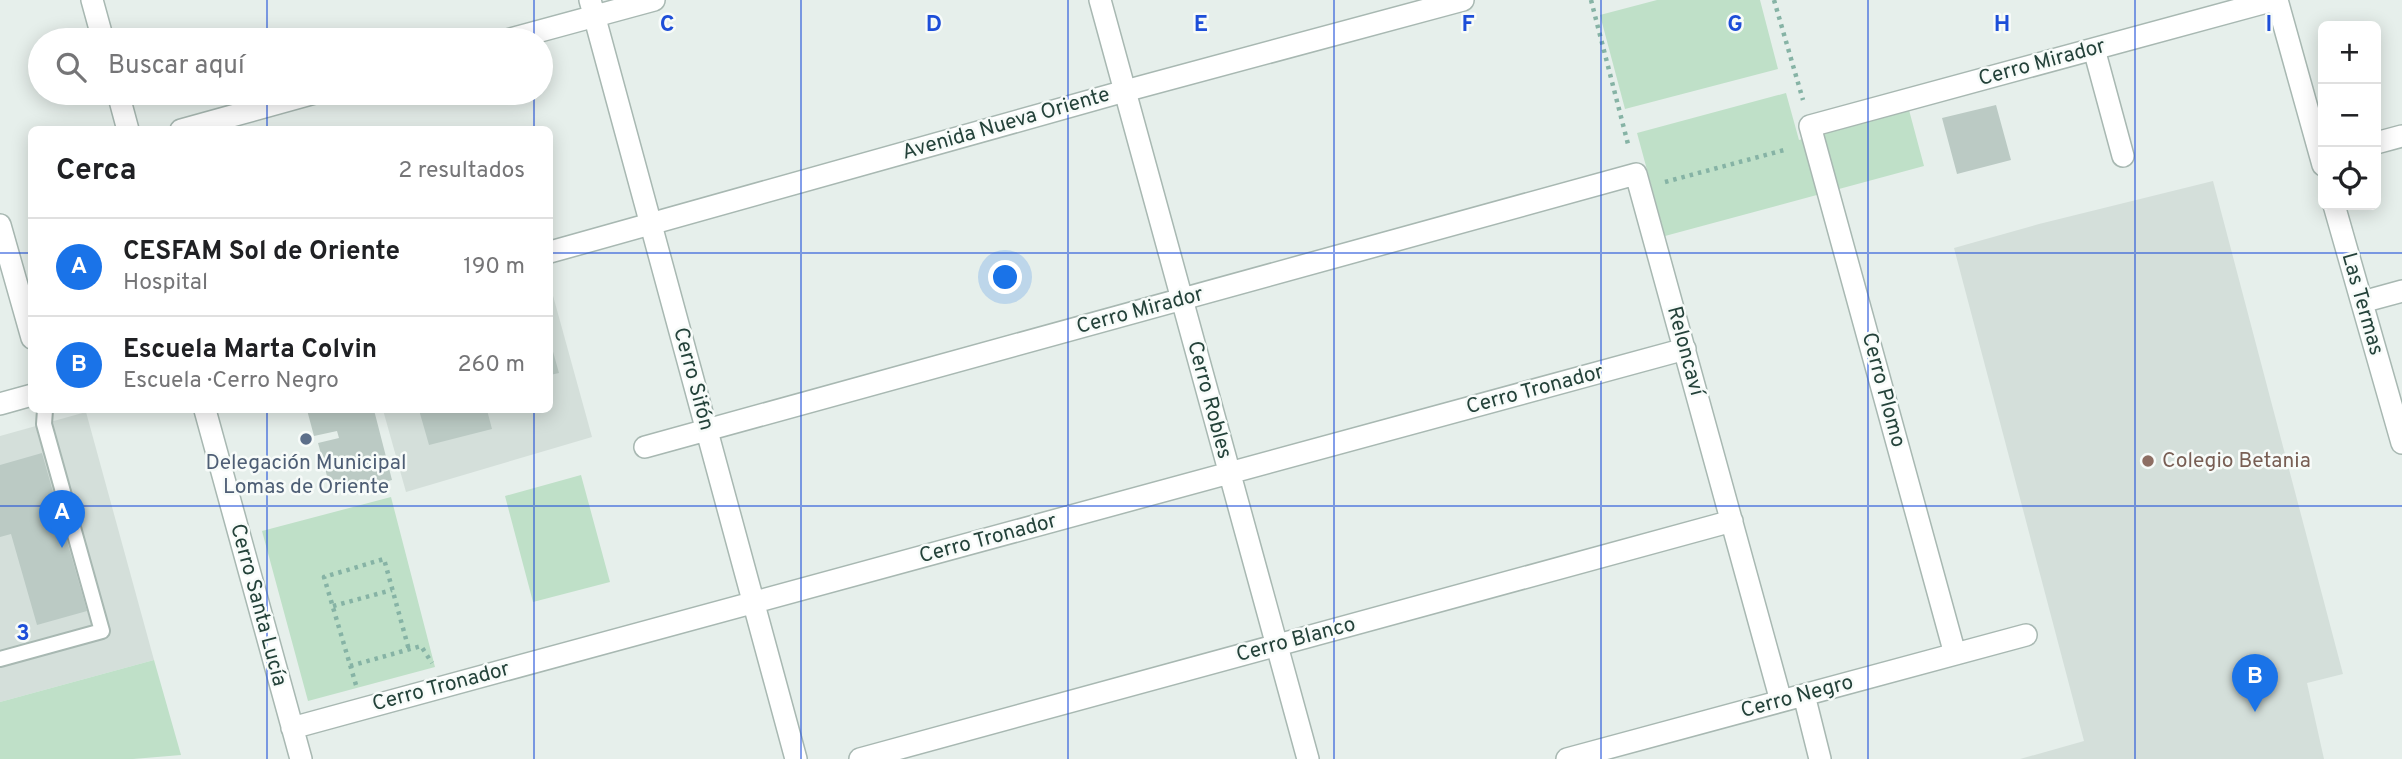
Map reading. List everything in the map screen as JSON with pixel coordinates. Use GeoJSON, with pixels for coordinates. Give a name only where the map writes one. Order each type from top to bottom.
{"type":"FeatureCollection","features":[{"type":"Feature","properties":{"kind":"street"},"geometry":{"type":"LineString","coordinates":[[92,0],[100,28]]}},
{"type":"Feature","properties":{"kind":"street"},"geometry":{"type":"LineString","coordinates":[[539,28],[592,8],[654,0]]}},
{"type":"Feature","properties":{"kind":"street","name":"Cerro Robles"},"geometry":{"type":"LineString","coordinates":[[1100,0],[1308,759]]}},
{"type":"Feature","properties":{"kind":"street","name":"Avenida Nueva Oriente"},"geometry":{"type":"LineString","coordinates":[[553,251],[1125,91],[1463,0]]}},
{"type":"Feature","properties":{"kind":"street"},"geometry":{"type":"LineString","coordinates":[[2275,0],[2319,147]]}},
{"type":"Feature","properties":{"kind":"street","name":"Cerro Mirador"},"geometry":{"type":"LineString","coordinates":[[1812,134],[2094,49],[2275,0]]}},
{"type":"Feature","properties":{"kind":"street","name":"Cerro Sifón"},"geometry":{"type":"LineString","coordinates":[[592,8],[796,759]]}},
{"type":"Feature","properties":{"kind":"street"},"geometry":{"type":"LineString","coordinates":[[2094,49],[2123,156]]}},
{"type":"Feature","properties":{"kind":"street"},"geometry":{"type":"LineString","coordinates":[[121,105],[127,126]]}},
{"type":"Feature","properties":{"kind":"street"},"geometry":{"type":"LineString","coordinates":[[195,126],[272,105]]}},
{"type":"Feature","properties":{"kind":"street","name":"Cerro Plomo"},"geometry":{"type":"LineString","coordinates":[[1812,134],[1955,654]]}},
{"type":"Feature","properties":{"kind":"street"},"geometry":{"type":"LineString","coordinates":[[2381,142],[2402,136]]}},
{"type":"Feature","properties":{"kind":"street","name":"Cerro Mirador"},"geometry":{"type":"LineString","coordinates":[[645,447],[1182,299],[1638,182]]}},
{"type":"Feature","properties":{"kind":"street","name":"Reloncaví"},"geometry":{"type":"LineString","coordinates":[[1638,182],[1781,701]]}},
{"type":"Feature","properties":{"kind":"street","name":"Las Termas"},"geometry":{"type":"LineString","coordinates":[[2335,210],[2402,443]]}},
{"type":"Feature","properties":{"kind":"street"},"geometry":{"type":"LineString","coordinates":[[0,225],[28,324]]}},
{"type":"Feature","properties":{"kind":"street"},"geometry":{"type":"LineString","coordinates":[[2361,302],[2402,291]]}},
{"type":"Feature","properties":{"kind":"street","name":"Cerro Tronador"},"geometry":{"type":"LineString","coordinates":[[292,728],[1685,349]]}},
{"type":"Feature","properties":{"kind":"street"},"geometry":{"type":"LineString","coordinates":[[0,404],[28,396]]}},
{"type":"Feature","properties":{"kind":"street","name":"Cerro Santa Lucía"},"geometry":{"type":"LineString","coordinates":[[206,413],[301,759]]}},
{"type":"Feature","properties":{"kind":"street","name":"Cerro Blanco"},"geometry":{"type":"LineString","coordinates":[[860,759],[1732,521]]}},
{"type":"Feature","properties":{"kind":"street","name":"Cerro Negro"},"geometry":{"type":"LineString","coordinates":[[1567,759],[1640,749],[1781,701],[2026,635]]}},
{"type":"Feature","properties":{"kind":"street"},"geometry":{"type":"LineString","coordinates":[[1804,695],[1820,759]]}},
{"type":"Feature","properties":{"kind":"lane"},"geometry":{"type":"LineString","coordinates":[[0,659],[102,631],[44,424],[45,413]]}},
{"type":"Feature","properties":{"kind":"path"},"geometry":{"type":"LineString","coordinates":[[1591,0],[1638,182],[1812,134],[1774,0]]}},
{"type":"Feature","properties":{"kind":"path"},"geometry":{"type":"LineString","coordinates":[[362,709],[324,577],[384,559],[409,650]]}},
{"type":"Feature","properties":{"kind":"path"},"geometry":{"type":"LineString","coordinates":[[333,606],[392,590]]}},
{"type":"Feature","properties":{"kind":"path"},"geometry":{"type":"LineString","coordinates":[[350,666],[421,646],[446,686]]}},
{"type":"Feature","properties":{"kind":"shaded area","name":"Colegio Betania"},"geometry":{"type":"Polygon","coordinates":[[[2213,181],[2343,674],[2307,683],[2324,759],[2020,759],[2084,741],[1954,248],[2213,181]]]}},
{"type":"Feature","properties":{"kind":"shaded area"},"geometry":{"type":"Polygon","coordinates":[[[553,296],[592,437],[406,492],[384,413],[553,413],[553,296]]]}},
{"type":"Feature","properties":{"kind":"shaded area"},"geometry":{"type":"Polygon","coordinates":[[[86,413],[154,660],[0,702],[0,436],[86,413]]]}},
{"type":"Feature","properties":{"kind":"green space"},"geometry":{"type":"Polygon","coordinates":[[[1657,0],[1760,0],[1778,69],[1625,109],[1600,15],[1657,0]]]}},
{"type":"Feature","properties":{"kind":"green space"},"geometry":{"type":"Polygon","coordinates":[[[1786,93],[1799,140],[1909,110],[1924,166],[1665,236],[1637,133],[1786,93]]]}},
{"type":"Feature","properties":{"kind":"green space"},"geometry":{"type":"Polygon","coordinates":[[[581,475],[610,582],[533,602],[505,496],[581,475]]]}},
{"type":"Feature","properties":{"kind":"green space"},"geometry":{"type":"Polygon","coordinates":[[[391,497],[435,667],[308,701],[262,531],[391,497]]]}},
{"type":"Feature","properties":{"kind":"green space"},"geometry":{"type":"Polygon","coordinates":[[[154,660],[181,755],[133,759],[0,759],[0,702],[154,660]]]}},
{"type":"Feature","properties":{"kind":"building"},"geometry":{"type":"Polygon","coordinates":[[[1996,105],[2011,160],[1957,174],[1942,118],[1996,105]]]}},
{"type":"Feature","properties":{"kind":"building"},"geometry":{"type":"Polygon","coordinates":[[[553,352],[559,373],[553,374],[553,352]]]}},
{"type":"Feature","properties":{"kind":"building"},"geometry":{"type":"Polygon","coordinates":[[[308,413],[375,413],[392,480],[351,491],[349,483],[330,487],[318,443],[339,438],[337,431],[314,436],[308,413]]]}},
{"type":"Feature","properties":{"kind":"building"},"geometry":{"type":"Polygon","coordinates":[[[420,413],[488,413],[492,429],[429,445],[420,413]]]}},
{"type":"Feature","properties":{"kind":"building"},"geometry":{"type":"Polygon","coordinates":[[[42,453],[87,611],[37,625],[11,534],[0,537],[0,465],[42,453]]]}},
{"type":"Feature","properties":{"kind":"place","name":"Delegación Municipal Lomas de Oriente"},"geometry":{"type":"Point","coordinates":[306,439]}},
{"type":"Feature","properties":{"kind":"place","name":"Colegio Betania"},"geometry":{"type":"Point","coordinates":[2148,461]}},
{"type":"Feature","properties":{"kind":"place","name":"CESFAM Sol de Oriente"},"geometry":{"type":"Point","coordinates":[62,548]}},
{"type":"Feature","properties":{"kind":"place","name":"Escuela Marta Colvin"},"geometry":{"type":"Point","coordinates":[2255,712]}}]}
